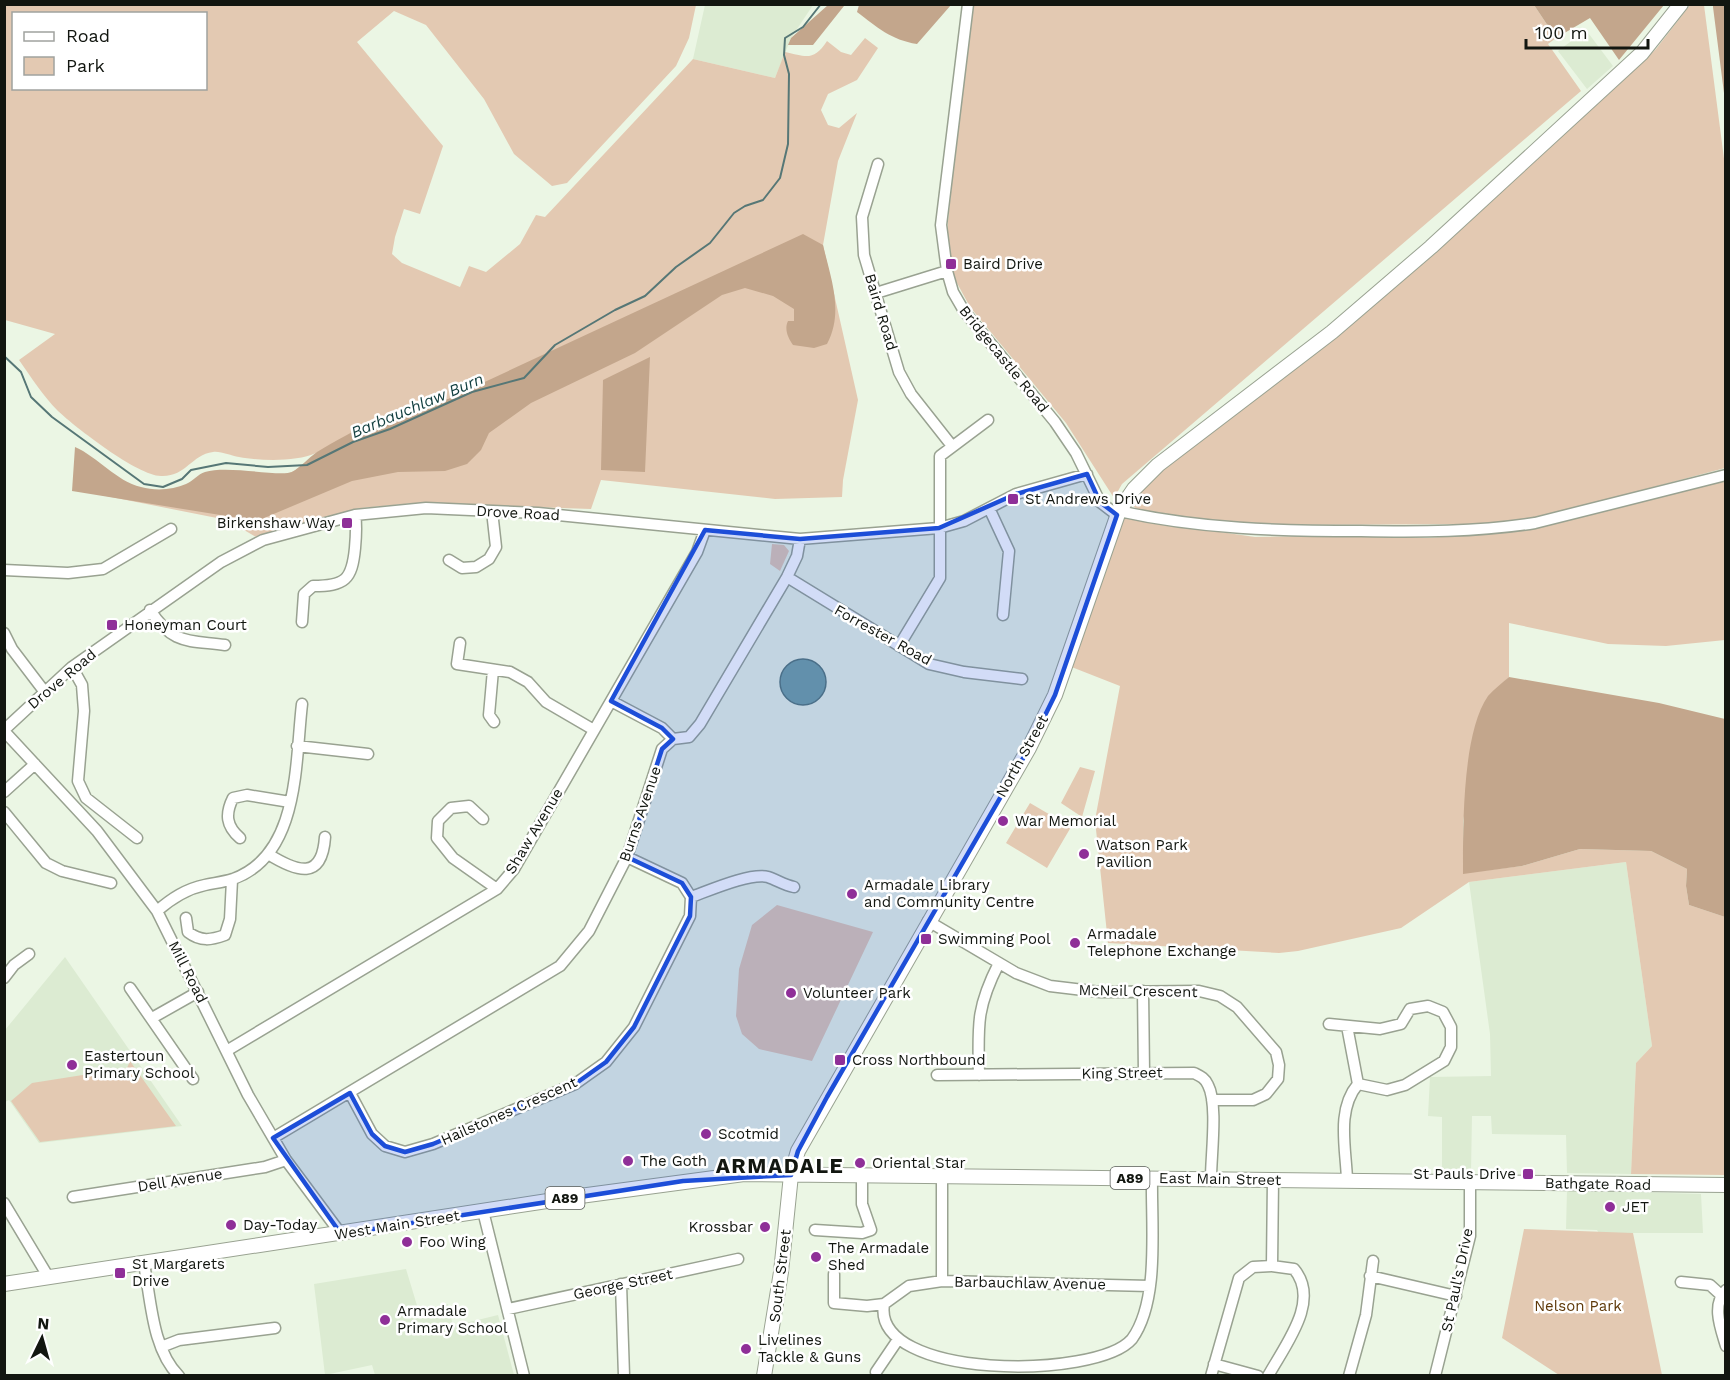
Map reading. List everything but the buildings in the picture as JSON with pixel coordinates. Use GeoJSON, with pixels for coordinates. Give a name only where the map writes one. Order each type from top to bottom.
{"type":"FeatureCollection","features":[{"type":"Feature","properties":{"kind":"main road","name":"North Street"},"geometry":{"type":"LineString","coordinates":[[791,1175],[798,1151],[1029,748],[1055,695],[1118,513],[1134,489],[1158,465],[1332,332],[1431,247],[1642,53],[1681,4]]}},
{"type":"Feature","properties":{"kind":"main road","name":"West Main Street"},"geometry":{"type":"LineString","coordinates":[[4,1284],[744,1174],[791,1175]]}},
{"type":"Feature","properties":{"kind":"main road","name":"East Main Street"},"geometry":{"type":"LineString","coordinates":[[791,1175],[1470,1182]]}},
{"type":"Feature","properties":{"kind":"main road","name":"South Street"},"geometry":{"type":"LineString","coordinates":[[764,1376],[782,1272],[791,1175]]}},
{"type":"Feature","properties":{"kind":"main road","name":"Bathgate Road"},"geometry":{"type":"LineString","coordinates":[[1470,1182],[1725,1185]]}},
{"type":"Feature","properties":{"kind":"street","name":"Bridgecastle Road"},"geometry":{"type":"LineString","coordinates":[[968,4],[941,225],[946,271],[953,292],[964,311],[1055,422],[1076,453],[1101,502],[1118,513]]}},
{"type":"Feature","properties":{"kind":"street","name":"Baird Road"},"geometry":{"type":"LineString","coordinates":[[878,164],[862,217],[861,236],[864,255],[899,372],[910,394],[952,446]]}},
{"type":"Feature","properties":{"kind":"street"},"geometry":{"type":"LineString","coordinates":[[876,293],[946,271]]}},
{"type":"Feature","properties":{"kind":"street"},"geometry":{"type":"LineString","coordinates":[[899,646],[940,578],[942,564],[939,528],[940,456],[988,420]]}},
{"type":"Feature","properties":{"kind":"street","name":"Drove Road"},"geometry":{"type":"LineString","coordinates":[[4,730],[72,667],[221,562],[263,540],[355,515],[426,508],[538,513],[800,539],[939,528],[964,521],[1016,494],[1087,474]]}},
{"type":"Feature","properties":{"kind":"street"},"geometry":{"type":"LineString","coordinates":[[1118,513],[1210,527],[1257,531],[1440,532],[1503,528],[1605,507],[1725,476]]}},
{"type":"Feature","properties":{"kind":"street"},"geometry":{"type":"LineString","coordinates":[[989,508],[1009,551],[1003,615]]}},
{"type":"Feature","properties":{"kind":"street"},"geometry":{"type":"LineString","coordinates":[[448,560],[462,568],[476,567],[489,559],[496,547],[492,511]]}},
{"type":"Feature","properties":{"kind":"street"},"geometry":{"type":"LineString","coordinates":[[302,622],[304,594],[313,586],[333,586],[345,580],[353,571],[355,515]]}},
{"type":"Feature","properties":{"kind":"street"},"geometry":{"type":"LineString","coordinates":[[4,570],[68,573],[103,569],[171,529]]}},
{"type":"Feature","properties":{"kind":"street","name":"Shaw Avenue"},"geometry":{"type":"LineString","coordinates":[[228,1050],[497,889],[514,869],[697,552],[705,530]]}},
{"type":"Feature","properties":{"kind":"street","name":"Burns Avenue"},"geometry":{"type":"LineString","coordinates":[[273,1138],[560,966],[589,931],[627,856],[662,749],[673,739],[689,736],[700,724],[787,577],[797,556],[800,539]]}},
{"type":"Feature","properties":{"kind":"street","name":"Forrester Road"},"geometry":{"type":"LineString","coordinates":[[787,577],[929,664],[964,672],[1022,679]]}},
{"type":"Feature","properties":{"kind":"street"},"geometry":{"type":"LineString","coordinates":[[150,610],[163,629],[175,638],[225,645]]}},
{"type":"Feature","properties":{"kind":"street"},"geometry":{"type":"LineString","coordinates":[[4,633],[12,650],[44,692]]}},
{"type":"Feature","properties":{"kind":"street"},"geometry":{"type":"LineString","coordinates":[[460,643],[457,664],[510,672],[528,682],[546,702],[594,730]]}},
{"type":"Feature","properties":{"kind":"street"},"geometry":{"type":"LineString","coordinates":[[72,667],[82,685],[84,711],[78,781],[86,798],[137,838]]}},
{"type":"Feature","properties":{"kind":"street"},"geometry":{"type":"LineString","coordinates":[[493,670],[489,715],[494,722]]}},
{"type":"Feature","properties":{"kind":"street"},"geometry":{"type":"LineString","coordinates":[[611,701],[662,728],[673,739]]}},
{"type":"Feature","properties":{"kind":"street"},"geometry":{"type":"LineString","coordinates":[[157,911],[177,894],[202,885],[232,880],[254,869],[268,854],[283,828],[290,802],[302,704]]}},
{"type":"Feature","properties":{"kind":"street","name":"Mill Road"},"geometry":{"type":"LineString","coordinates":[[4,730],[97,831],[157,911],[228,1050],[248,1095],[286,1160],[340,1234]]}},
{"type":"Feature","properties":{"kind":"street"},"geometry":{"type":"LineString","coordinates":[[297,746],[368,754]]}},
{"type":"Feature","properties":{"kind":"street"},"geometry":{"type":"LineString","coordinates":[[4,792],[35,764]]}},
{"type":"Feature","properties":{"kind":"street"},"geometry":{"type":"LineString","coordinates":[[240,838],[230,830],[227,821],[228,808],[233,798],[247,795],[290,802]]}},
{"type":"Feature","properties":{"kind":"street"},"geometry":{"type":"LineString","coordinates":[[483,819],[469,806],[451,808],[438,821],[437,838],[453,858],[497,889]]}},
{"type":"Feature","properties":{"kind":"street"},"geometry":{"type":"LineString","coordinates":[[4,812],[46,863],[62,872],[111,883]]}},
{"type":"Feature","properties":{"kind":"street"},"geometry":{"type":"LineString","coordinates":[[268,854],[289,867],[307,869],[319,864],[324,854],[325,837]]}},
{"type":"Feature","properties":{"kind":"street"},"geometry":{"type":"LineString","coordinates":[[627,856],[682,882],[691,897],[750,878],[766,876],[783,885],[794,887]]}},
{"type":"Feature","properties":{"kind":"street"},"geometry":{"type":"LineString","coordinates":[[186,918],[188,932],[197,940],[212,940],[225,935],[230,919],[232,880]]}},
{"type":"Feature","properties":{"kind":"street","name":"Hailstones Crescent"},"geometry":{"type":"LineString","coordinates":[[350,1093],[372,1134],[385,1146],[405,1152],[433,1144],[575,1084],[606,1062],[634,1028],[690,916],[691,897]]}},
{"type":"Feature","properties":{"kind":"street","name":"McNeil Crescent"},"geometry":{"type":"LineString","coordinates":[[928,921],[1031,981],[1064,990],[1199,991],[1220,996],[1246,1015],[1276,1052],[1279,1065],[1278,1080],[1266,1094],[1253,1100],[1212,1100]]}},
{"type":"Feature","properties":{"kind":"street"},"geometry":{"type":"LineString","coordinates":[[4,978],[14,965],[28,954]]}},
{"type":"Feature","properties":{"kind":"street"},"geometry":{"type":"LineString","coordinates":[[4,957],[14,965]]}},
{"type":"Feature","properties":{"kind":"street"},"geometry":{"type":"LineString","coordinates":[[979,1075],[980,1008],[984,993],[999,963]]}},
{"type":"Feature","properties":{"kind":"street"},"geometry":{"type":"LineString","coordinates":[[130,988],[193,1079]]}},
{"type":"Feature","properties":{"kind":"street"},"geometry":{"type":"LineString","coordinates":[[1143,991],[1144,1073]]}},
{"type":"Feature","properties":{"kind":"street"},"geometry":{"type":"LineString","coordinates":[[152,1018],[198,992]]}},
{"type":"Feature","properties":{"kind":"street"},"geometry":{"type":"LineString","coordinates":[[1329,1024],[1380,1029],[1401,1024],[1410,1009],[1428,1006],[1443,1012],[1451,1027],[1451,1047],[1444,1061],[1405,1085],[1387,1090],[1358,1084]]}},
{"type":"Feature","properties":{"kind":"street"},"geometry":{"type":"LineString","coordinates":[[1347,1026],[1358,1084]]}},
{"type":"Feature","properties":{"kind":"street","name":"King Street"},"geometry":{"type":"LineString","coordinates":[[937,1075],[1194,1073],[1203,1078],[1209,1086],[1212,1100]]}},
{"type":"Feature","properties":{"kind":"street"},"geometry":{"type":"LineString","coordinates":[[1347,1180],[1344,1117],[1347,1097],[1358,1084]]}},
{"type":"Feature","properties":{"kind":"street"},"geometry":{"type":"LineString","coordinates":[[1211,1178],[1212,1100]]}},
{"type":"Feature","properties":{"kind":"street","name":"Dell Avenue"},"geometry":{"type":"LineString","coordinates":[[74,1197],[265,1167],[286,1160]]}},
{"type":"Feature","properties":{"kind":"street"},"geometry":{"type":"LineString","coordinates":[[815,1230],[862,1233],[872,1230],[863,1211],[862,1177]]}},
{"type":"Feature","properties":{"kind":"street","name":"Barbauchlaw Avenue"},"geometry":{"type":"LineString","coordinates":[[942,1178],[942,1281],[1150,1286]]}},
{"type":"Feature","properties":{"kind":"street"},"geometry":{"type":"LineString","coordinates":[[884,1304],[882,1311],[897,1341],[922,1355],[951,1363],[1021,1370],[1058,1370],[1113,1353],[1131,1341],[1146,1310],[1150,1286],[1152,1178]]}},
{"type":"Feature","properties":{"kind":"street"},"geometry":{"type":"LineString","coordinates":[[1272,1266],[1273,1179]]}},
{"type":"Feature","properties":{"kind":"street","name":"St Paul's Drive"},"geometry":{"type":"LineString","coordinates":[[1436,1376],[1470,1236],[1470,1182]]}},
{"type":"Feature","properties":{"kind":"street"},"geometry":{"type":"LineString","coordinates":[[4,1203],[50,1278]]}},
{"type":"Feature","properties":{"kind":"street"},"geometry":{"type":"LineString","coordinates":[[483,1211],[524,1376]]}},
{"type":"Feature","properties":{"kind":"street","name":"George Street"},"geometry":{"type":"LineString","coordinates":[[508,1309],[738,1259]]}},
{"type":"Feature","properties":{"kind":"street"},"geometry":{"type":"LineString","coordinates":[[1349,1376],[1366,1315],[1373,1261]]}},
{"type":"Feature","properties":{"kind":"street"},"geometry":{"type":"LineString","coordinates":[[144,1264],[161,1347],[171,1368],[179,1376]]}},
{"type":"Feature","properties":{"kind":"street"},"geometry":{"type":"LineString","coordinates":[[1211,1376],[1239,1278],[1253,1267],[1272,1266],[1294,1269],[1303,1279],[1304,1297],[1298,1321],[1268,1376]]}},
{"type":"Feature","properties":{"kind":"street"},"geometry":{"type":"LineString","coordinates":[[834,1274],[834,1303],[867,1306],[884,1304],[909,1286],[942,1281]]}},
{"type":"Feature","properties":{"kind":"street"},"geometry":{"type":"LineString","coordinates":[[1370,1276],[1456,1296]]}},
{"type":"Feature","properties":{"kind":"street"},"geometry":{"type":"LineString","coordinates":[[1681,1282],[1710,1286],[1723,1293],[1718,1313],[1725,1346]]}},
{"type":"Feature","properties":{"kind":"street"},"geometry":{"type":"LineString","coordinates":[[621,1284],[624,1376]]}},
{"type":"Feature","properties":{"kind":"street"},"geometry":{"type":"LineString","coordinates":[[161,1347],[179,1340],[275,1328]]}},
{"type":"Feature","properties":{"kind":"street"},"geometry":{"type":"LineString","coordinates":[[876,1372],[897,1341]]}},
{"type":"Feature","properties":{"kind":"street"},"geometry":{"type":"LineString","coordinates":[[1214,1364],[1258,1376]]}},
{"type":"Feature","properties":{"kind":"highlighted area"},"geometry":{"type":"Polygon","coordinates":[[[1087,474],[1100,502],[1117,515],[1055,695],[1029,748],[827,1097],[798,1151],[791,1175],[683,1181],[341,1234],[273,1138],[350,1093],[372,1134],[385,1146],[405,1152],[433,1144],[575,1084],[606,1062],[634,1027],[690,916],[691,897],[682,883],[627,857],[662,749],[673,739],[662,728],[611,701],[705,530],[800,539],[939,528],[1016,494],[1087,474]]]}},
{"type":"Feature","properties":{"kind":"shaded area"},"geometry":{"type":"Polygon","coordinates":[[[859,4],[951,5],[917,44],[899,39],[878,28],[857,12],[859,4]]]}},
{"type":"Feature","properties":{"kind":"shaded area"},"geometry":{"type":"Polygon","coordinates":[[[705,5],[813,5],[791,38],[775,78],[693,59],[705,5]]]}},
{"type":"Feature","properties":{"kind":"shaded area"},"geometry":{"type":"Polygon","coordinates":[[[828,5],[850,5],[844,6],[813,45],[788,45],[791,38],[828,5]]]}},
{"type":"Feature","properties":{"kind":"shaded area"},"geometry":{"type":"Polygon","coordinates":[[[1534,5],[1664,5],[1619,60],[1590,18],[1556,38],[1534,5]]]}},
{"type":"Feature","properties":{"kind":"shaded area"},"geometry":{"type":"Polygon","coordinates":[[[1713,5],[1725,5],[1725,101],[1713,7],[1713,5]]]}},
{"type":"Feature","properties":{"kind":"shaded area"},"geometry":{"type":"Polygon","coordinates":[[[1586,30],[1613,66],[1587,89],[1558,51],[1586,30]]]}},
{"type":"Feature","properties":{"kind":"shaded area"},"geometry":{"type":"Polygon","coordinates":[[[803,234],[823,245],[832,283],[835,320],[827,344],[814,348],[793,345],[786,327],[788,321],[794,321],[794,309],[773,296],[745,288],[722,295],[635,353],[531,403],[489,433],[481,450],[467,464],[445,471],[398,472],[352,481],[257,521],[72,491],[75,447],[123,480],[152,489],[170,489],[181,486],[202,473],[215,470],[292,472],[317,452],[380,418],[415,405],[448,399],[803,234]]]}},
{"type":"Feature","properties":{"kind":"shaded area"},"geometry":{"type":"Polygon","coordinates":[[[650,357],[645,472],[601,470],[603,380],[650,357]]]}},
{"type":"Feature","properties":{"kind":"shaded area"},"geometry":{"type":"Polygon","coordinates":[[[1509,677],[1659,703],[1725,719],[1725,917],[1689,905],[1686,886],[1687,869],[1651,851],[1580,849],[1522,866],[1463,874],[1466,782],[1473,733],[1479,712],[1488,696],[1509,677]]]}},
{"type":"Feature","properties":{"kind":"shaded area"},"geometry":{"type":"Polygon","coordinates":[[[1626,862],[1652,1046],[1636,1063],[1631,1174],[1567,1173],[1566,1135],[1492,1134],[1491,1116],[1472,1116],[1471,1172],[1442,1173],[1442,1117],[1428,1116],[1430,1077],[1491,1076],[1490,1034],[1469,882],[1626,862]]]}},
{"type":"Feature","properties":{"kind":"shaded area","name":"Eastertoun Primary School"},"geometry":{"type":"Polygon","coordinates":[[[65,957],[182,1126],[39,1143],[9,1100],[5,1102],[5,1030],[65,957]]]}},
{"type":"Feature","properties":{"kind":"shaded area"},"geometry":{"type":"Polygon","coordinates":[[[1567,1190],[1701,1194],[1703,1233],[1599,1233],[1597,1230],[1566,1229],[1567,1190]]]}},
{"type":"Feature","properties":{"kind":"shaded area","name":"Armadale Primary School"},"geometry":{"type":"Polygon","coordinates":[[[406,1269],[419,1312],[448,1304],[453,1326],[498,1315],[514,1375],[375,1375],[372,1365],[325,1375],[314,1284],[406,1269]]]}},
{"type":"Feature","properties":{"kind":"green space"},"geometry":{"type":"Polygon","coordinates":[[[4,5],[696,5],[689,38],[676,66],[567,183],[552,186],[514,154],[484,99],[426,25],[394,11],[357,42],[443,146],[420,214],[404,209],[392,254],[402,263],[460,287],[469,266],[486,272],[520,244],[536,215],[545,217],[693,59],[775,78],[785,52],[814,55],[827,41],[841,52],[851,55],[865,38],[878,48],[857,80],[828,94],[821,110],[828,125],[839,128],[857,113],[838,161],[823,245],[858,400],[842,497],[775,499],[601,480],[591,509],[415,503],[361,508],[256,537],[227,520],[101,495],[255,489],[446,400],[431,401],[397,411],[308,456],[268,460],[213,452],[199,457],[177,473],[161,476],[151,474],[123,460],[92,439],[58,411],[42,393],[19,360],[55,334],[5,320],[4,5]]]}},
{"type":"Feature","properties":{"kind":"green space"},"geometry":{"type":"Polygon","coordinates":[[[970,5],[1534,5],[1556,38],[1548,44],[1581,91],[1122,484],[1114,498],[1066,423],[970,307],[951,272],[947,231],[970,5]]]}},
{"type":"Feature","properties":{"kind":"green space"},"geometry":{"type":"Polygon","coordinates":[[[1690,5],[1704,5],[1726,174],[1725,468],[1530,520],[1479,524],[1274,525],[1213,521],[1138,510],[1133,506],[1143,486],[1352,323],[1624,80],[1656,49],[1690,5]]]}},
{"type":"Feature","properties":{"kind":"green space"},"geometry":{"type":"Polygon","coordinates":[[[1725,479],[1725,640],[1666,646],[1608,644],[1509,623],[1509,677],[1488,697],[1463,821],[1463,873],[1522,866],[1580,849],[1651,851],[1687,869],[1686,886],[1689,905],[1725,917],[1725,1175],[1631,1174],[1636,1063],[1652,1046],[1626,862],[1469,882],[1401,928],[1298,951],[1279,953],[1108,943],[1095,820],[1120,686],[1069,666],[1123,518],[1255,537],[1360,535],[1426,538],[1503,533],[1545,526],[1725,479]]]}},
{"type":"Feature","properties":{"kind":"green space"},"geometry":{"type":"Polygon","coordinates":[[[772,544],[784,545],[789,551],[780,571],[770,564],[772,544]]]}},
{"type":"Feature","properties":{"kind":"green space"},"geometry":{"type":"Polygon","coordinates":[[[1080,767],[1095,771],[1082,817],[1061,803],[1080,767]]]}},
{"type":"Feature","properties":{"kind":"green space"},"geometry":{"type":"Polygon","coordinates":[[[1030,803],[1071,827],[1047,868],[1006,843],[1030,803]]]}},
{"type":"Feature","properties":{"kind":"green space","name":"Volunteer Park"},"geometry":{"type":"Polygon","coordinates":[[[777,905],[873,932],[812,1061],[759,1049],[742,1034],[736,1016],[739,969],[752,925],[777,905]]]}},
{"type":"Feature","properties":{"kind":"green space"},"geometry":{"type":"Polygon","coordinates":[[[130,1061],[176,1126],[40,1142],[11,1101],[32,1083],[127,1068],[130,1061]]]}},
{"type":"Feature","properties":{"kind":"green space","name":"Nelson Park"},"geometry":{"type":"Polygon","coordinates":[[[1524,1229],[1633,1233],[1662,1375],[1559,1375],[1502,1338],[1524,1229]]]}},
{"type":"Feature","properties":{"kind":"water"},"geometry":{"type":"Polygon","coordinates":[[[803,659],[812,660],[819,666],[825,673],[825,691],[819,698],[812,704],[803,705],[794,704],[787,698],[781,691],[780,682],[781,673],[787,666],[794,660],[803,659]]]}},
{"type":"Feature","properties":{"kind":"waterway","name":"Barbauchlaw Burn"},"geometry":{"type":"LineString","coordinates":[[4,356],[21,372],[31,397],[52,417],[144,484],[163,487],[182,479],[191,470],[226,463],[268,467],[307,465],[353,442],[390,429],[472,392],[524,378],[555,345],[615,310],[645,296],[676,267],[710,243],[734,213],[745,206],[763,200],[780,178],[788,144],[789,74],[784,55],[785,38],[803,27],[821,4]]}},
{"type":"Feature","properties":{"kind":"place","name":"Baird Drive"},"geometry":{"type":"Point","coordinates":[951,264]}},
{"type":"Feature","properties":{"kind":"place","name":"St Andrews Drive"},"geometry":{"type":"Point","coordinates":[1013,499]}},
{"type":"Feature","properties":{"kind":"place","name":"Birkenshaw Way"},"geometry":{"type":"Point","coordinates":[347,523]}},
{"type":"Feature","properties":{"kind":"place","name":"Honeyman Court"},"geometry":{"type":"Point","coordinates":[112,625]}},
{"type":"Feature","properties":{"kind":"place","name":"War Memorial"},"geometry":{"type":"Point","coordinates":[1003,821]}},
{"type":"Feature","properties":{"kind":"place","name":"Watson Park Pavilion"},"geometry":{"type":"Point","coordinates":[1084,854]}},
{"type":"Feature","properties":{"kind":"place","name":"Armadale Library and Community Centre"},"geometry":{"type":"Point","coordinates":[852,894]}},
{"type":"Feature","properties":{"kind":"place","name":"Swimming Pool"},"geometry":{"type":"Point","coordinates":[926,939]}},
{"type":"Feature","properties":{"kind":"place","name":"Armadale Telephone Exchange"},"geometry":{"type":"Point","coordinates":[1075,943]}},
{"type":"Feature","properties":{"kind":"place","name":"Volunteer Park"},"geometry":{"type":"Point","coordinates":[791,993]}},
{"type":"Feature","properties":{"kind":"place","name":"Cross Northbound"},"geometry":{"type":"Point","coordinates":[840,1060]}},
{"type":"Feature","properties":{"kind":"place","name":"Eastertoun Primary School"},"geometry":{"type":"Point","coordinates":[72,1065]}},
{"type":"Feature","properties":{"kind":"place","name":"Scotmid"},"geometry":{"type":"Point","coordinates":[706,1134]}},
{"type":"Feature","properties":{"kind":"place","name":"The Goth"},"geometry":{"type":"Point","coordinates":[628,1161]}},
{"type":"Feature","properties":{"kind":"place","name":"Oriental Star"},"geometry":{"type":"Point","coordinates":[860,1163]}},
{"type":"Feature","properties":{"kind":"place","name":"St Pauls Drive"},"geometry":{"type":"Point","coordinates":[1528,1174]}},
{"type":"Feature","properties":{"kind":"place","name":"JET"},"geometry":{"type":"Point","coordinates":[1610,1207]}},
{"type":"Feature","properties":{"kind":"place","name":"Day-Today"},"geometry":{"type":"Point","coordinates":[231,1225]}},
{"type":"Feature","properties":{"kind":"place","name":"Krossbar"},"geometry":{"type":"Point","coordinates":[765,1227]}},
{"type":"Feature","properties":{"kind":"place","name":"Foo Wing"},"geometry":{"type":"Point","coordinates":[407,1242]}},
{"type":"Feature","properties":{"kind":"place","name":"The Armadale Shed"},"geometry":{"type":"Point","coordinates":[816,1257]}},
{"type":"Feature","properties":{"kind":"place","name":"St Margarets Drive"},"geometry":{"type":"Point","coordinates":[120,1273]}},
{"type":"Feature","properties":{"kind":"place","name":"Armadale Primary School"},"geometry":{"type":"Point","coordinates":[385,1320]}},
{"type":"Feature","properties":{"kind":"place","name":"Livelines Tackle & Guns"},"geometry":{"type":"Point","coordinates":[746,1349]}},
{"type":"Feature","properties":{"kind":"district","name":"ARMADALE"},"geometry":{"type":"Point","coordinates":[780,1166]}}]}
